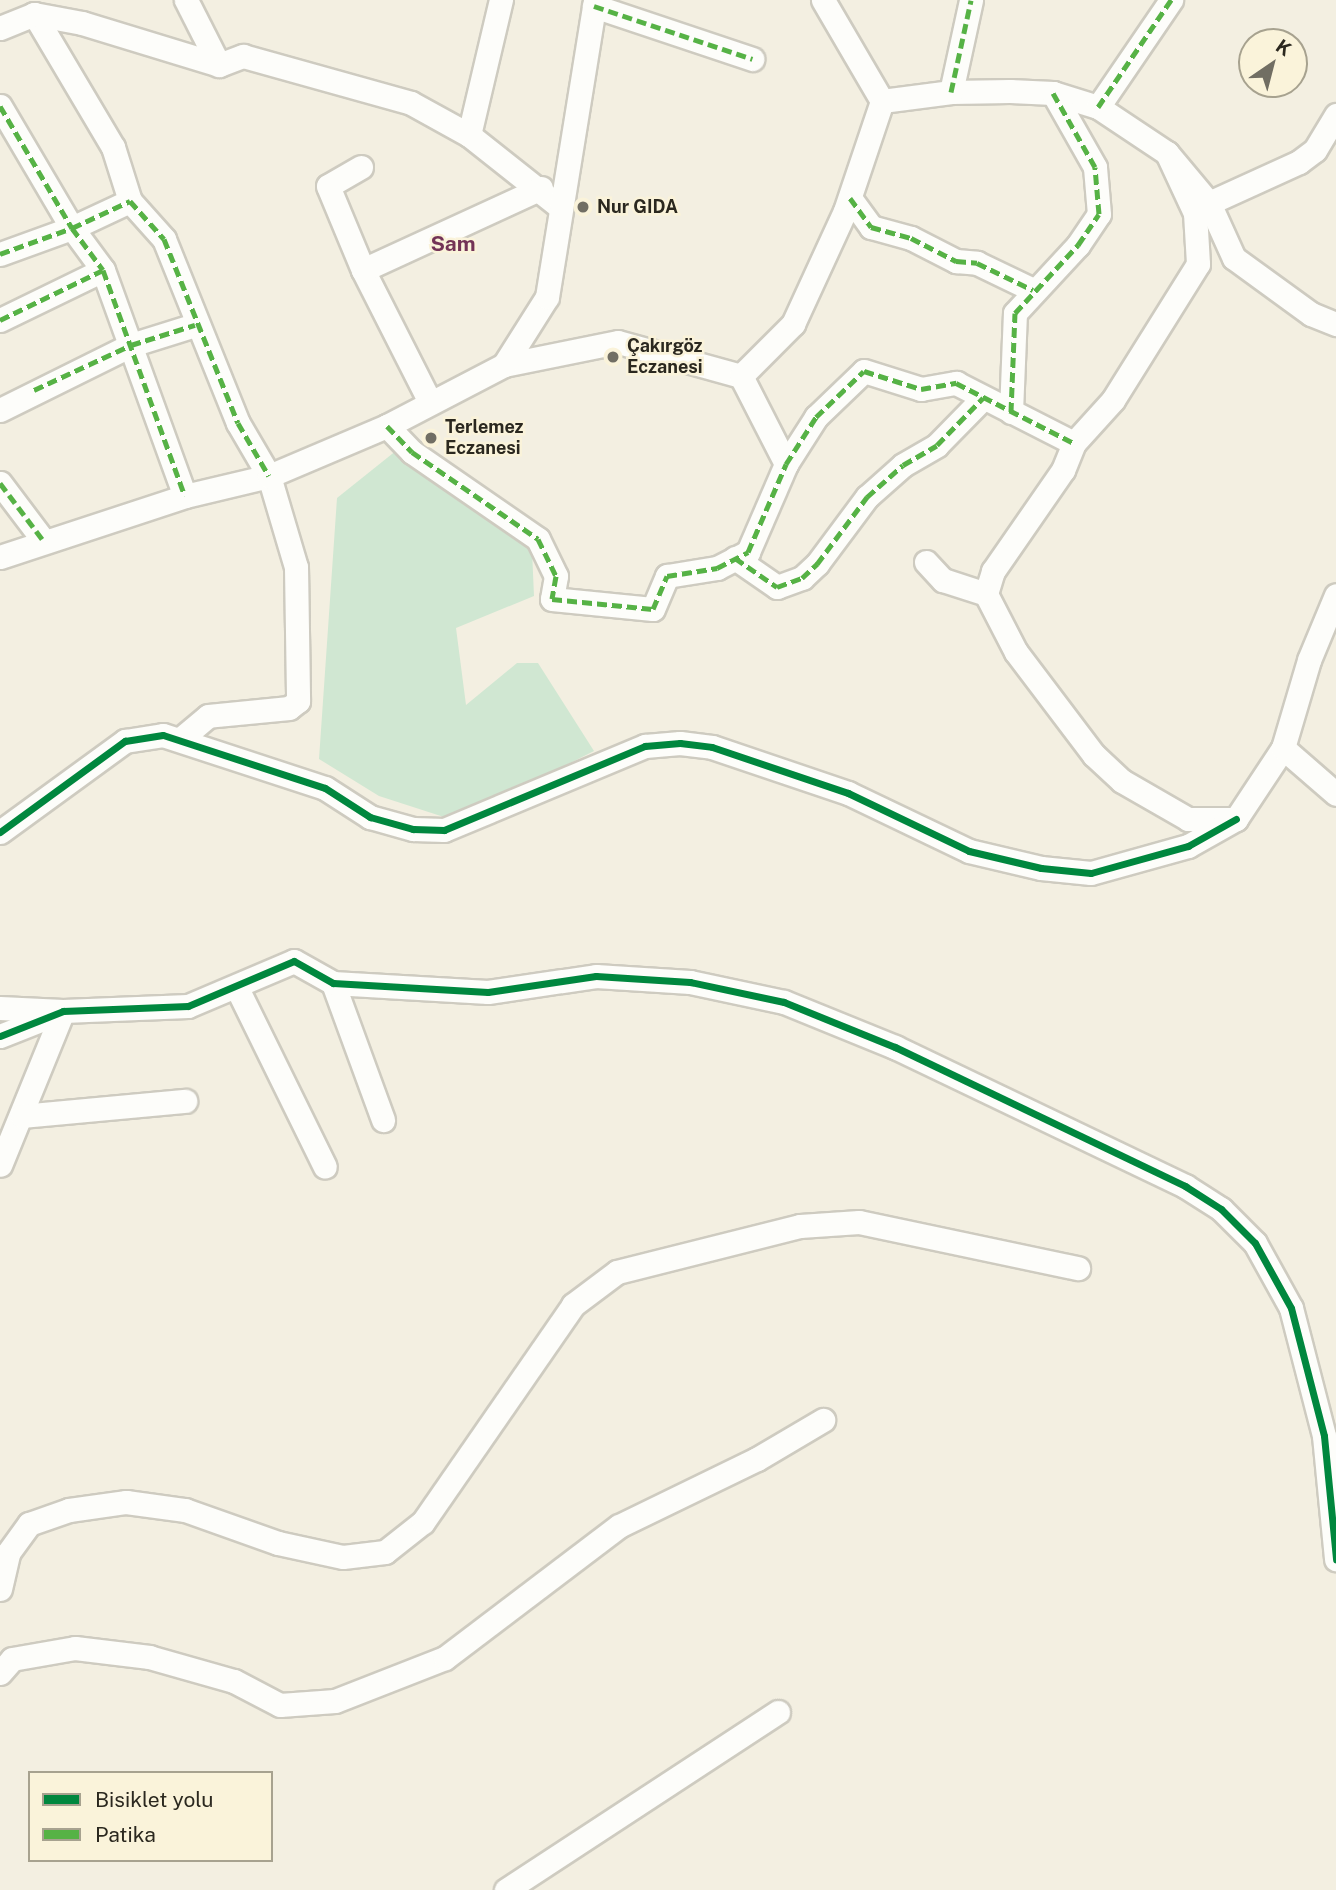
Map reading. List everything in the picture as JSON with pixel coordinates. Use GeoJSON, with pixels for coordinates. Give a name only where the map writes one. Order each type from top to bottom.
{"type":"FeatureCollection","features":[{"type":"Feature","properties":{"kind":"street"},"geometry":{"type":"LineString","coordinates":[[187,0],[219,65]]}},
{"type":"Feature","properties":{"kind":"street"},"geometry":{"type":"LineString","coordinates":[[468,135],[501,0]]}},
{"type":"Feature","properties":{"kind":"street"},"geometry":{"type":"LineString","coordinates":[[741,376],[793,324],[850,198],[882,101],[823,0]]}},
{"type":"Feature","properties":{"kind":"street"},"geometry":{"type":"LineString","coordinates":[[951,92],[971,0]]}},
{"type":"Feature","properties":{"kind":"street"},"geometry":{"type":"LineString","coordinates":[[1098,107],[1171,0]]}},
{"type":"Feature","properties":{"kind":"street"},"geometry":{"type":"LineString","coordinates":[[504,365],[547,297],[560,207],[577,133],[595,3],[752,60]]}},
{"type":"Feature","properties":{"kind":"street"},"geometry":{"type":"LineString","coordinates":[[34,15],[113,147],[130,201],[164,239],[195,325],[238,423],[269,476],[295,559],[298,701],[289,708],[208,716],[182,738]]}},
{"type":"Feature","properties":{"kind":"street"},"geometry":{"type":"LineString","coordinates":[[0,28],[34,15],[82,23],[219,65],[243,56],[411,103],[468,135],[541,188],[560,207]]}},
{"type":"Feature","properties":{"kind":"street"},"geometry":{"type":"LineString","coordinates":[[882,101],[951,92],[1053,93],[1098,107],[1167,153],[1209,203],[1234,258],[1311,314],[1336,324]]}},
{"type":"Feature","properties":{"kind":"street"},"geometry":{"type":"LineString","coordinates":[[1011,412],[1015,313],[1033,290],[1078,245],[1100,214],[1095,167],[1053,93]]}},
{"type":"Feature","properties":{"kind":"street"},"geometry":{"type":"LineString","coordinates":[[0,106],[72,228],[103,270],[185,496]]}},
{"type":"Feature","properties":{"kind":"street"},"geometry":{"type":"LineString","coordinates":[[1209,203],[1299,162],[1315,150],[1336,115]]}},
{"type":"Feature","properties":{"kind":"street"},"geometry":{"type":"LineString","coordinates":[[1167,153],[1195,213],[1198,264],[1114,400],[1074,443],[1063,470],[993,571],[986,594],[1016,652],[1094,755],[1122,781],[1188,819],[1236,819]]}},
{"type":"Feature","properties":{"kind":"street"},"geometry":{"type":"LineString","coordinates":[[361,167],[328,186],[363,270],[430,402]]}},
{"type":"Feature","properties":{"kind":"street"},"geometry":{"type":"LineString","coordinates":[[363,270],[541,188]]}},
{"type":"Feature","properties":{"kind":"street"},"geometry":{"type":"LineString","coordinates":[[850,198],[871,227],[911,238],[956,261],[977,263],[1033,290]]}},
{"type":"Feature","properties":{"kind":"street"},"geometry":{"type":"LineString","coordinates":[[0,254],[72,228],[130,201]]}},
{"type":"Feature","properties":{"kind":"street"},"geometry":{"type":"LineString","coordinates":[[0,320],[103,270]]}},
{"type":"Feature","properties":{"kind":"street"},"geometry":{"type":"LineString","coordinates":[[0,411],[131,345],[195,325]]}},
{"type":"Feature","properties":{"kind":"street"},"geometry":{"type":"LineString","coordinates":[[0,557],[43,540],[185,496],[269,476],[387,426],[504,365],[618,342],[741,376],[786,464]]}},
{"type":"Feature","properties":{"kind":"street"},"geometry":{"type":"LineString","coordinates":[[387,426],[412,452],[538,539],[556,576],[552,599],[653,609],[667,576],[717,568],[748,552],[786,464],[816,417],[864,371],[921,389],[956,383],[1074,443]]}},
{"type":"Feature","properties":{"kind":"street"},"geometry":{"type":"LineString","coordinates":[[735,558],[777,587],[802,578],[817,564],[867,497],[903,465],[937,445],[983,398]]}},
{"type":"Feature","properties":{"kind":"street"},"geometry":{"type":"LineString","coordinates":[[0,483],[43,540]]}},
{"type":"Feature","properties":{"kind":"street"},"geometry":{"type":"LineString","coordinates":[[926,562],[943,580],[986,594]]}},
{"type":"Feature","properties":{"kind":"street"},"geometry":{"type":"LineString","coordinates":[[0,832],[125,741],[163,735],[182,738],[325,789],[370,817],[413,829],[444,830],[645,746],[680,743],[712,747],[848,793],[969,851],[1041,868],[1091,873],[1188,846],[1236,819],[1283,748],[1309,660],[1336,595]]}},
{"type":"Feature","properties":{"kind":"street"},"geometry":{"type":"LineString","coordinates":[[1283,748],[1336,793]]}},
{"type":"Feature","properties":{"kind":"street"},"geometry":{"type":"LineString","coordinates":[[0,1008],[63,1011],[188,1006],[237,988],[294,961],[333,983],[488,992],[596,976],[690,982],[784,1002],[895,1047],[1185,1186],[1221,1209],[1255,1243],[1291,1308],[1324,1436],[1336,1559]]}},
{"type":"Feature","properties":{"kind":"street"},"geometry":{"type":"LineString","coordinates":[[333,983],[383,1120]]}},
{"type":"Feature","properties":{"kind":"street"},"geometry":{"type":"LineString","coordinates":[[237,988],[325,1167]]}},
{"type":"Feature","properties":{"kind":"street"},"geometry":{"type":"LineString","coordinates":[[0,1035],[63,1011]]}},
{"type":"Feature","properties":{"kind":"street"},"geometry":{"type":"LineString","coordinates":[[0,1165],[63,1011]]}},
{"type":"Feature","properties":{"kind":"street"},"geometry":{"type":"LineString","coordinates":[[22,1116],[185,1101]]}},
{"type":"Feature","properties":{"kind":"street"},"geometry":{"type":"LineString","coordinates":[[0,1589],[8,1553],[30,1524],[69,1510],[126,1502],[185,1510],[278,1543],[343,1557],[385,1552],[423,1522],[573,1305],[629,1269],[800,1226],[859,1222],[1078,1268]]}},
{"type":"Feature","properties":{"kind":"street"},"geometry":{"type":"LineString","coordinates":[[0,1673],[12,1659],[75,1648],[149,1657],[234,1681],[280,1705],[335,1701],[445,1658],[619,1526],[757,1459],[823,1420]]}},
{"type":"Feature","properties":{"kind":"street"},"geometry":{"type":"LineString","coordinates":[[506,1890],[778,1712]]}},
{"type":"Feature","properties":{"kind":"green space"},"geometry":{"type":"Polygon","coordinates":[[[397,450],[532,550],[534,596],[456,628],[466,705],[517,663],[538,663],[594,751],[509,794],[447,818],[379,796],[319,759],[337,498],[397,450]]]}},
{"type":"Feature","properties":{"kind":"marked path"},"geometry":{"type":"LineString","coordinates":[[951,92],[971,0]]}},
{"type":"Feature","properties":{"kind":"marked path"},"geometry":{"type":"LineString","coordinates":[[1098,107],[1171,0]]}},
{"type":"Feature","properties":{"kind":"marked path"},"geometry":{"type":"LineString","coordinates":[[594,6],[752,59]]}},
{"type":"Feature","properties":{"kind":"marked path"},"geometry":{"type":"LineString","coordinates":[[1011,412],[1015,313],[1078,245],[1099,214],[1095,167],[1053,93]]}},
{"type":"Feature","properties":{"kind":"marked path"},"geometry":{"type":"LineString","coordinates":[[0,106],[72,228],[103,270],[185,496]]}},
{"type":"Feature","properties":{"kind":"marked path"},"geometry":{"type":"LineString","coordinates":[[850,198],[871,227],[911,238],[956,261],[977,263],[1033,290]]}},
{"type":"Feature","properties":{"kind":"marked path"},"geometry":{"type":"LineString","coordinates":[[0,254],[72,228],[130,201],[164,239],[238,423],[269,476]]}},
{"type":"Feature","properties":{"kind":"marked path"},"geometry":{"type":"LineString","coordinates":[[0,320],[103,270]]}},
{"type":"Feature","properties":{"kind":"marked path"},"geometry":{"type":"LineString","coordinates":[[34,390],[131,345],[195,325]]}},
{"type":"Feature","properties":{"kind":"marked path"},"geometry":{"type":"LineString","coordinates":[[387,426],[412,452],[538,539],[556,576],[552,599],[653,609],[667,576],[717,568],[748,552],[786,464],[816,417],[864,371],[921,389],[956,383],[1074,443]]}},
{"type":"Feature","properties":{"kind":"marked path"},"geometry":{"type":"LineString","coordinates":[[735,558],[777,587],[802,578],[817,564],[867,497],[903,465],[937,445],[983,398]]}},
{"type":"Feature","properties":{"kind":"marked path"},"geometry":{"type":"LineString","coordinates":[[0,483],[43,540]]}},
{"type":"Feature","properties":{"kind":"cycle path"},"geometry":{"type":"LineString","coordinates":[[0,832],[125,741],[163,735],[325,788],[370,817],[413,829],[444,830],[645,746],[680,743],[712,747],[848,793],[969,851],[1041,868],[1091,873],[1188,846],[1236,819]]}},
{"type":"Feature","properties":{"kind":"cycle path"},"geometry":{"type":"LineString","coordinates":[[0,1036],[63,1011],[188,1006],[294,961],[333,983],[488,992],[596,976],[690,982],[784,1002],[895,1047],[1185,1186],[1221,1209],[1255,1243],[1291,1308],[1324,1436],[1336,1559]]}},
{"type":"Feature","properties":{"kind":"place","name":"Nur GIDA"},"geometry":{"type":"Point","coordinates":[583,207]}},
{"type":"Feature","properties":{"kind":"place","name":"Çakırgöz Eczanesi"},"geometry":{"type":"Point","coordinates":[613,357]}},
{"type":"Feature","properties":{"kind":"place","name":"Terlemez Eczanesi"},"geometry":{"type":"Point","coordinates":[431,438]}},
{"type":"Feature","properties":{"kind":"district","name":"Sam"},"geometry":{"type":"Point","coordinates":[453,244]}}]}
